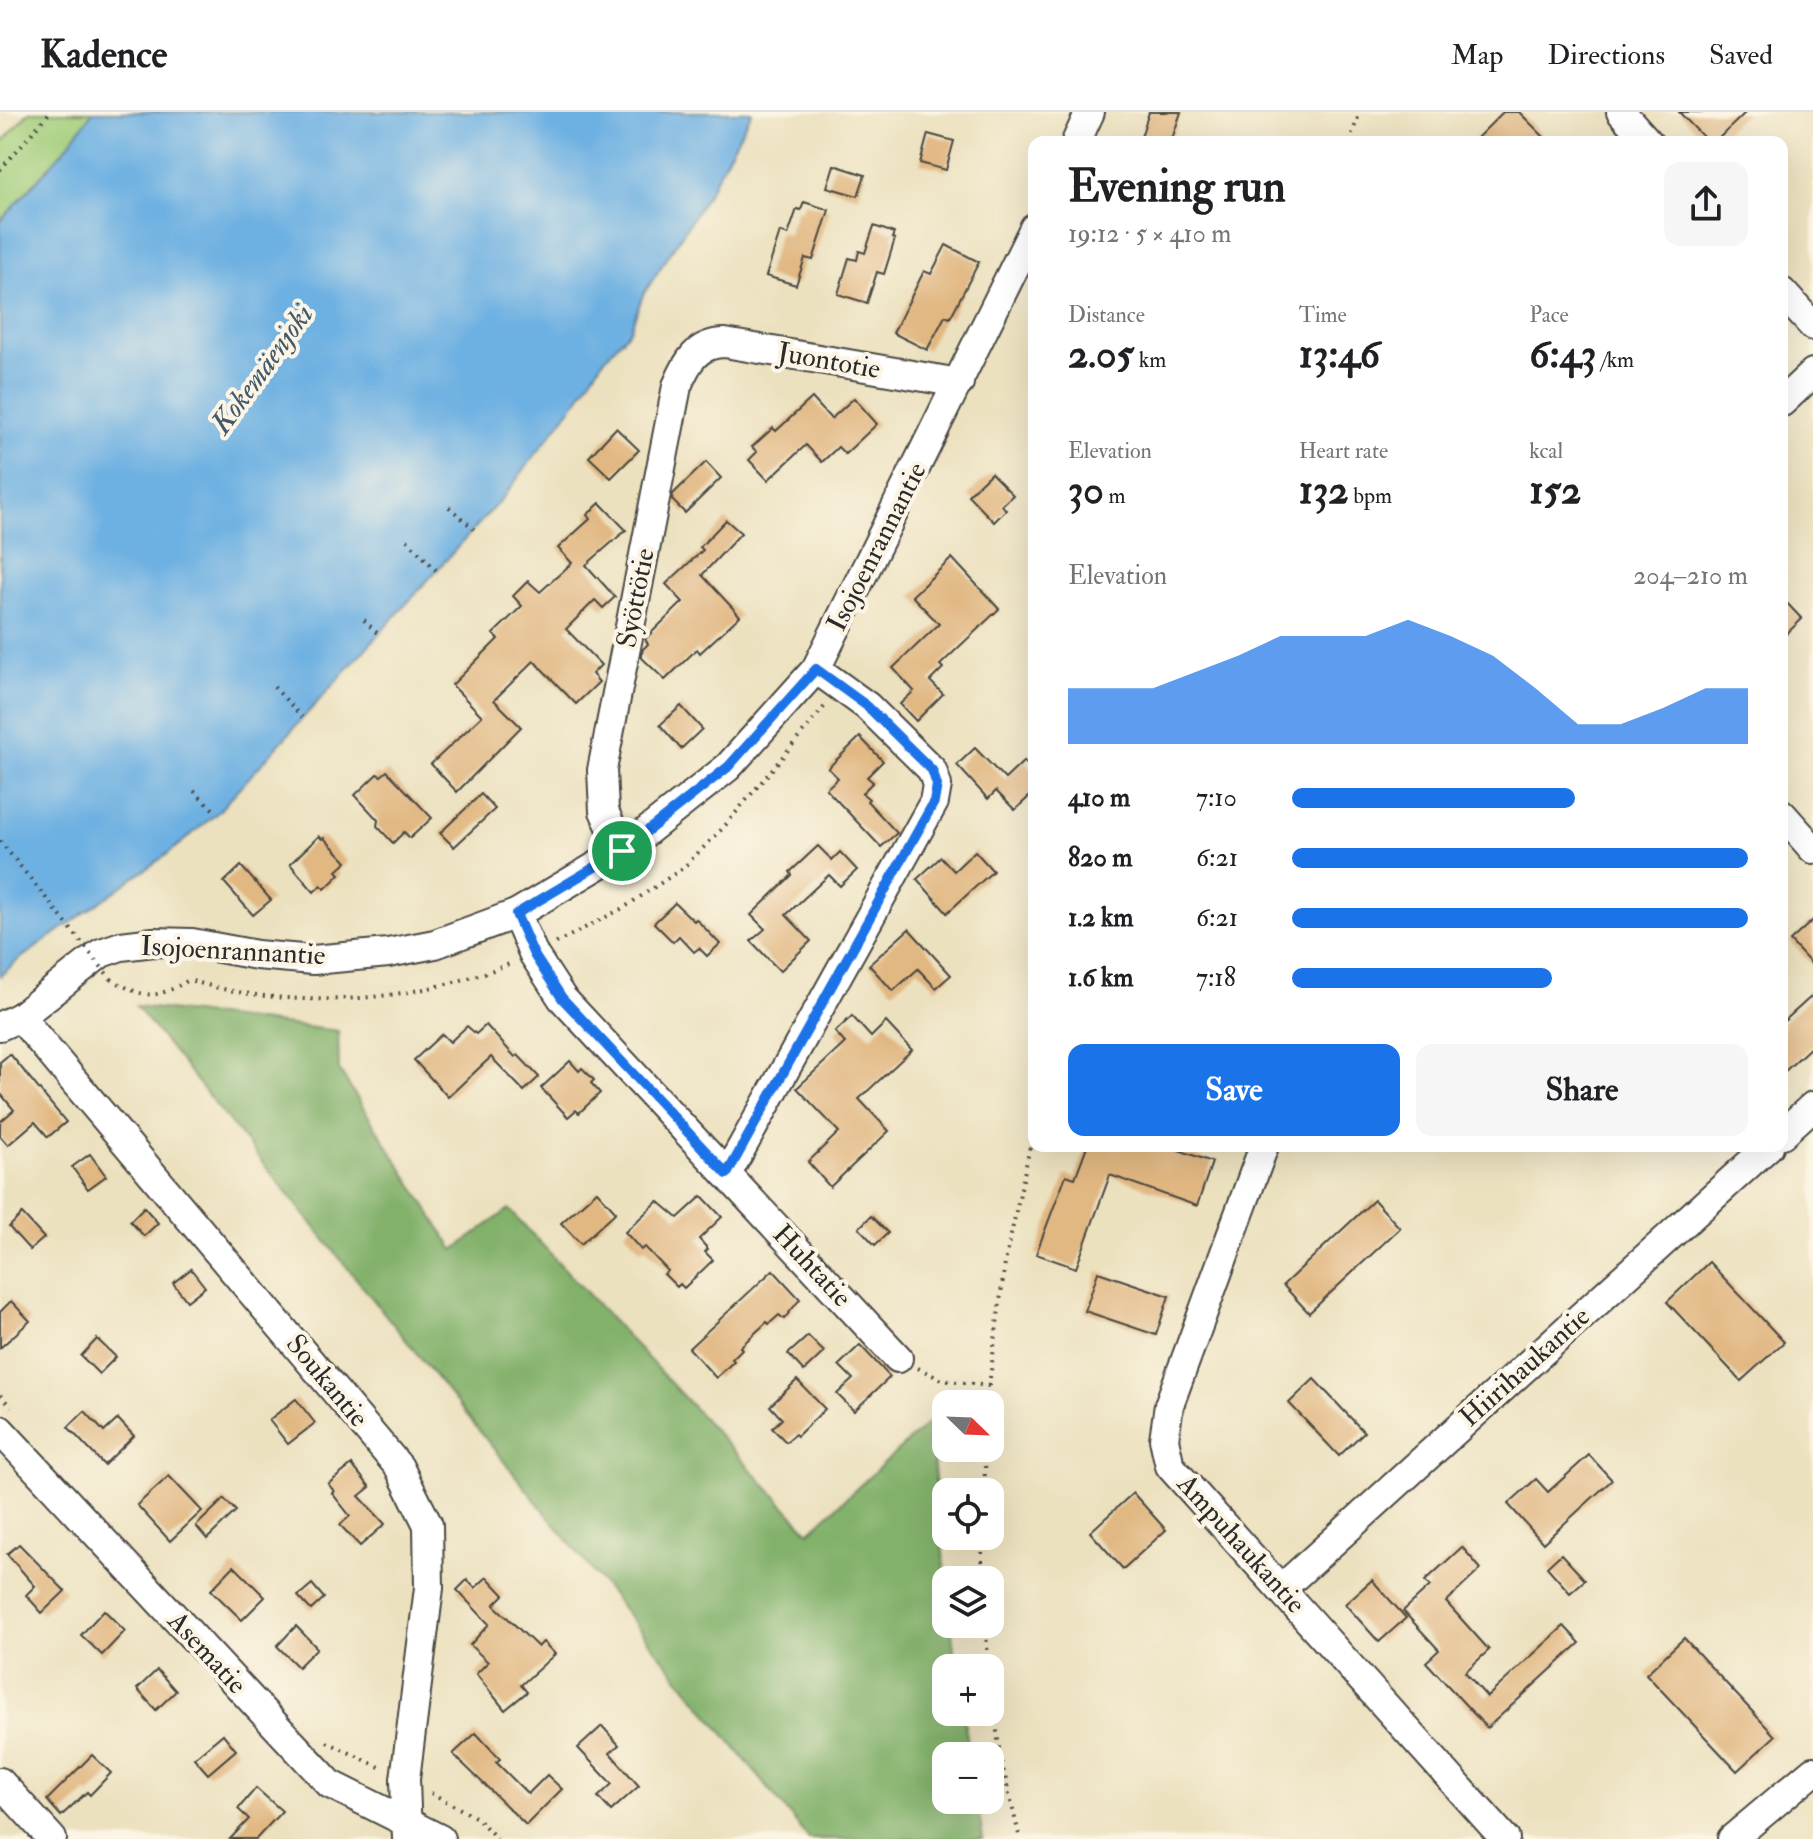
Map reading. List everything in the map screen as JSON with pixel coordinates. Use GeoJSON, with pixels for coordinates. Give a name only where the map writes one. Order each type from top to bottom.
{"type":"FeatureCollection","features":[{"type":"Feature","properties":{"kind":"street"},"geometry":{"type":"LineString","coordinates":[[1079,136],[1090,112]]}},
{"type":"Feature","properties":{"kind":"street"},"geometry":{"type":"LineString","coordinates":[[1621,112],[1643,136]]}},
{"type":"Feature","properties":{"kind":"street","name":"Isojoenrannantie"},"geometry":{"type":"LineString","coordinates":[[10,1022],[101,953],[121,946],[154,942],[192,943],[257,955],[313,960],[388,953],[435,944],[516,914],[622,851],[728,767],[827,676],[959,383],[1028,240]]}},
{"type":"Feature","properties":{"kind":"street"},"geometry":{"type":"LineString","coordinates":[[1788,299],[1813,326]]}},
{"type":"Feature","properties":{"kind":"street","name":"Juontotie"},"geometry":{"type":"LineString","coordinates":[[701,349],[711,343],[725,343],[959,383]]}},
{"type":"Feature","properties":{"kind":"street","name":"Syöttötie"},"geometry":{"type":"LineString","coordinates":[[622,851],[604,811],[602,770],[677,386],[686,363],[701,349]]}},
{"type":"Feature","properties":{"kind":"street"},"geometry":{"type":"LineString","coordinates":[[1788,396],[1813,373]]}},
{"type":"Feature","properties":{"kind":"street"},"geometry":{"type":"LineString","coordinates":[[727,1174],[934,802],[937,785],[932,770],[867,706],[827,676]]}},
{"type":"Feature","properties":{"kind":"street"},"geometry":{"type":"LineString","coordinates":[[1788,821],[1813,849]]}},
{"type":"Feature","properties":{"kind":"street","name":"Huhtatie"},"geometry":{"type":"LineString","coordinates":[[516,914],[534,955],[562,998],[898,1358]]}},
{"type":"Feature","properties":{"kind":"street","name":"Soukantie"},"geometry":{"type":"LineString","coordinates":[[10,1022],[399,1467],[428,1525],[429,1588],[405,1779],[406,1831]]}},
{"type":"Feature","properties":{"kind":"street"},"geometry":{"type":"LineString","coordinates":[[1788,1129],[1813,1106]]}},
{"type":"Feature","properties":{"kind":"street","name":"Ampuhaukantie"},"geometry":{"type":"LineString","coordinates":[[1262,1152],[1169,1405],[1164,1439],[1170,1466],[1505,1839]]}},
{"type":"Feature","properties":{"kind":"street","name":"Hiirihaukantie"},"geometry":{"type":"LineString","coordinates":[[1281,1589],[1762,1152]]}},
{"type":"Feature","properties":{"kind":"street","name":"Asematie"},"geometry":{"type":"LineString","coordinates":[[11,1424],[330,1784],[406,1831],[440,1839]]}},
{"type":"Feature","properties":{"kind":"street"},"geometry":{"type":"LineString","coordinates":[[1732,1839],[1813,1771]]}},
{"type":"Feature","properties":{"kind":"street"},"geometry":{"type":"LineString","coordinates":[[0,1782],[52,1839]]}},
{"type":"Feature","properties":{"kind":"path"},"geometry":{"type":"LineString","coordinates":[[0,170],[50,112]]}},
{"type":"Feature","properties":{"kind":"path"},"geometry":{"type":"LineString","coordinates":[[1351,136],[1360,112]]}},
{"type":"Feature","properties":{"kind":"path"},"geometry":{"type":"LineString","coordinates":[[449,507],[474,529]]}},
{"type":"Feature","properties":{"kind":"path"},"geometry":{"type":"LineString","coordinates":[[407,540],[436,570]]}},
{"type":"Feature","properties":{"kind":"path"},"geometry":{"type":"LineString","coordinates":[[364,620],[378,634]]}},
{"type":"Feature","properties":{"kind":"path"},"geometry":{"type":"LineString","coordinates":[[0,841],[111,979],[136,994],[163,995],[189,980],[226,991],[304,1000],[392,995],[478,976],[534,955],[625,907],[683,868],[723,828],[820,714],[827,676]]}},
{"type":"Feature","properties":{"kind":"path"},"geometry":{"type":"LineString","coordinates":[[274,687],[302,717]]}},
{"type":"Feature","properties":{"kind":"path"},"geometry":{"type":"LineString","coordinates":[[194,791],[217,813]]}},
{"type":"Feature","properties":{"kind":"path"},"geometry":{"type":"LineString","coordinates":[[989,1390],[1005,1263],[1029,1152]]}},
{"type":"Feature","properties":{"kind":"path"},"geometry":{"type":"LineString","coordinates":[[898,1358],[942,1380],[989,1386]]}},
{"type":"Feature","properties":{"kind":"path"},"geometry":{"type":"LineString","coordinates":[[0,1395],[11,1424]]}},
{"type":"Feature","properties":{"kind":"path"},"geometry":{"type":"LineString","coordinates":[[996,1726],[1000,1756],[1020,1839]]}},
{"type":"Feature","properties":{"kind":"path"},"geometry":{"type":"LineString","coordinates":[[318,1738],[405,1779],[477,1818],[497,1839]]}},
{"type":"Feature","properties":{"kind":"green space"},"geometry":{"type":"Polygon","coordinates":[[[29,112],[93,112],[65,149],[0,222],[0,145],[29,112]]]}},
{"type":"Feature","properties":{"kind":"green space"},"geometry":{"type":"Polygon","coordinates":[[[136,1006],[338,1031],[339,1070],[454,1250],[509,1209],[809,1532],[929,1422],[935,1478],[932,1478],[932,1550],[943,1550],[944,1566],[932,1566],[932,1638],[953,1638],[954,1654],[932,1654],[932,1726],[965,1726],[968,1742],[932,1742],[932,1814],[979,1814],[983,1839],[809,1839],[136,1006]]]}},
{"type":"Feature","properties":{"kind":"water","name":"Kokemäenjoki"},"geometry":{"type":"Polygon","coordinates":[[[93,112],[752,112],[706,197],[643,295],[630,330],[601,363],[578,399],[504,496],[217,813],[173,850],[0,976],[0,222],[65,149],[93,112]]]}},
{"type":"Feature","properties":{"kind":"building"},"geometry":{"type":"Polygon","coordinates":[[[1149,112],[1181,112],[1173,136],[1141,136],[1149,112]]]}},
{"type":"Feature","properties":{"kind":"building"},"geometry":{"type":"Polygon","coordinates":[[[1503,112],[1519,112],[1543,136],[1479,136],[1503,112]]]}},
{"type":"Feature","properties":{"kind":"building"},"geometry":{"type":"Polygon","coordinates":[[[1679,112],[1746,112],[1721,136],[1702,136],[1679,112]]]}},
{"type":"Feature","properties":{"kind":"building"},"geometry":{"type":"Polygon","coordinates":[[[928,134],[954,141],[946,170],[920,163],[928,134]]]}},
{"type":"Feature","properties":{"kind":"building"},"geometry":{"type":"Polygon","coordinates":[[[834,165],[865,175],[858,196],[827,187],[834,165]]]}},
{"type":"Feature","properties":{"kind":"building"},"geometry":{"type":"Polygon","coordinates":[[[804,202],[829,210],[813,260],[805,258],[796,285],[766,276],[780,232],[788,235],[797,209],[801,210],[804,202]]]}},
{"type":"Feature","properties":{"kind":"building"},"geometry":{"type":"Polygon","coordinates":[[[874,226],[894,233],[892,238],[895,239],[884,274],[877,272],[867,303],[838,294],[849,258],[857,260],[859,251],[865,253],[874,226]]]}},
{"type":"Feature","properties":{"kind":"building"},"geometry":{"type":"Polygon","coordinates":[[[946,245],[979,262],[950,318],[945,316],[927,350],[893,333],[924,271],[931,274],[946,245]]]}},
{"type":"Feature","properties":{"kind":"building"},"geometry":{"type":"Polygon","coordinates":[[[812,398],[831,419],[854,398],[877,424],[845,454],[838,447],[822,462],[806,445],[768,480],[749,460],[757,452],[752,447],[773,428],[776,431],[812,398]]]}},
{"type":"Feature","properties":{"kind":"building"},"geometry":{"type":"Polygon","coordinates":[[[616,428],[639,450],[611,478],[589,457],[616,428]]]}},
{"type":"Feature","properties":{"kind":"building"},"geometry":{"type":"Polygon","coordinates":[[[706,462],[721,478],[685,513],[672,500],[673,494],[706,462]]]}},
{"type":"Feature","properties":{"kind":"building"},"geometry":{"type":"Polygon","coordinates":[[[991,473],[1013,495],[1002,505],[1006,510],[994,522],[968,495],[991,473]]]}},
{"type":"Feature","properties":{"kind":"building"},"geometry":{"type":"Polygon","coordinates":[[[600,503],[626,530],[586,565],[615,597],[603,608],[595,600],[566,629],[601,665],[592,674],[599,682],[576,704],[534,661],[494,700],[521,727],[457,792],[431,764],[482,716],[452,685],[498,639],[493,634],[522,606],[513,596],[528,581],[540,592],[572,563],[558,548],[590,519],[587,515],[600,503]]]}},
{"type":"Feature","properties":{"kind":"building"},"geometry":{"type":"Polygon","coordinates":[[[726,520],[741,533],[702,575],[740,616],[700,653],[697,649],[665,680],[641,657],[648,644],[645,639],[683,602],[666,584],[703,550],[700,547],[726,520]]]}},
{"type":"Feature","properties":{"kind":"building"},"geometry":{"type":"Polygon","coordinates":[[[952,558],[999,609],[940,665],[943,668],[930,681],[943,694],[916,721],[900,704],[914,691],[893,668],[939,624],[912,596],[952,558]]]}},
{"type":"Feature","properties":{"kind":"building"},"geometry":{"type":"Polygon","coordinates":[[[1788,604],[1802,619],[1788,632],[1788,604]]]}},
{"type":"Feature","properties":{"kind":"building"},"geometry":{"type":"Polygon","coordinates":[[[681,706],[702,729],[681,749],[660,725],[681,706]]]}},
{"type":"Feature","properties":{"kind":"building"},"geometry":{"type":"Polygon","coordinates":[[[860,737],[883,761],[867,777],[873,782],[862,793],[897,833],[881,847],[826,789],[838,778],[828,768],[860,737]]]}},
{"type":"Feature","properties":{"kind":"building"},"geometry":{"type":"Polygon","coordinates":[[[975,748],[1005,779],[1024,761],[1028,765],[1028,798],[1015,810],[996,791],[988,799],[957,765],[975,748]]]}},
{"type":"Feature","properties":{"kind":"building"},"geometry":{"type":"Polygon","coordinates":[[[387,771],[432,818],[410,838],[404,832],[393,843],[377,826],[378,820],[355,795],[377,774],[381,776],[387,771]]]}},
{"type":"Feature","properties":{"kind":"building"},"geometry":{"type":"Polygon","coordinates":[[[481,794],[495,809],[454,847],[440,833],[481,794]]]}},
{"type":"Feature","properties":{"kind":"building"},"geometry":{"type":"Polygon","coordinates":[[[319,836],[347,862],[325,889],[321,885],[314,892],[290,864],[319,836]]]}},
{"type":"Feature","properties":{"kind":"building"},"geometry":{"type":"Polygon","coordinates":[[[818,846],[832,860],[840,852],[857,870],[840,886],[829,875],[786,915],[811,941],[780,971],[751,941],[765,929],[751,915],[818,846]]]}},
{"type":"Feature","properties":{"kind":"building"},"geometry":{"type":"Polygon","coordinates":[[[975,851],[993,871],[947,913],[917,879],[941,857],[954,871],[975,851]]]}},
{"type":"Feature","properties":{"kind":"building"},"geometry":{"type":"Polygon","coordinates":[[[241,866],[271,900],[253,915],[224,882],[241,866]]]}},
{"type":"Feature","properties":{"kind":"building"},"geometry":{"type":"Polygon","coordinates":[[[675,903],[720,944],[707,956],[699,948],[694,952],[679,936],[673,942],[654,923],[675,903]]]}},
{"type":"Feature","properties":{"kind":"building"},"geometry":{"type":"Polygon","coordinates":[[[1813,920],[1813,966],[1790,941],[1813,920]]]}},
{"type":"Feature","properties":{"kind":"building"},"geometry":{"type":"Polygon","coordinates":[[[909,929],[951,975],[936,988],[918,969],[893,991],[869,965],[909,929]]]}},
{"type":"Feature","properties":{"kind":"building"},"geometry":{"type":"Polygon","coordinates":[[[1813,995],[1813,1045],[1788,1068],[1788,1018],[1813,995]]]}},
{"type":"Feature","properties":{"kind":"building"},"geometry":{"type":"Polygon","coordinates":[[[852,1016],[871,1037],[886,1022],[912,1050],[859,1099],[889,1131],[830,1187],[808,1162],[839,1132],[797,1088],[845,1043],[835,1032],[852,1016]]]}},
{"type":"Feature","properties":{"kind":"building"},"geometry":{"type":"Polygon","coordinates":[[[486,1025],[515,1057],[518,1055],[539,1077],[524,1091],[491,1057],[448,1097],[414,1060],[442,1034],[450,1042],[467,1026],[476,1034],[486,1025]]]}},
{"type":"Feature","properties":{"kind":"building"},"geometry":{"type":"Polygon","coordinates":[[[10,1054],[66,1122],[48,1137],[35,1122],[8,1145],[0,1136],[0,1122],[14,1110],[0,1093],[0,1062],[10,1054]]]}},
{"type":"Feature","properties":{"kind":"building"},"geometry":{"type":"Polygon","coordinates":[[[570,1061],[594,1080],[591,1083],[600,1093],[579,1113],[576,1110],[568,1117],[541,1088],[570,1061]]]}},
{"type":"Feature","properties":{"kind":"building"},"geometry":{"type":"Polygon","coordinates":[[[1085,1152],[1184,1152],[1212,1162],[1197,1206],[1110,1175],[1076,1268],[1036,1254],[1066,1175],[1075,1178],[1085,1152]]]}},
{"type":"Feature","properties":{"kind":"building"},"geometry":{"type":"Polygon","coordinates":[[[90,1154],[106,1176],[88,1189],[72,1167],[90,1154]]]}},
{"type":"Feature","properties":{"kind":"building"},"geometry":{"type":"Polygon","coordinates":[[[597,1191],[616,1212],[581,1244],[561,1223],[597,1191]]]}},
{"type":"Feature","properties":{"kind":"building"},"geometry":{"type":"Polygon","coordinates":[[[702,1196],[722,1217],[699,1239],[713,1260],[684,1288],[680,1284],[677,1287],[664,1274],[668,1271],[645,1247],[641,1250],[625,1232],[658,1201],[678,1218],[702,1196]]]}},
{"type":"Feature","properties":{"kind":"building"},"geometry":{"type":"Polygon","coordinates":[[[1374,1200],[1400,1228],[1309,1313],[1283,1285],[1374,1200]]]}},
{"type":"Feature","properties":{"kind":"building"},"geometry":{"type":"Polygon","coordinates":[[[144,1207],[158,1223],[144,1236],[130,1221],[144,1207]]]}},
{"type":"Feature","properties":{"kind":"building"},"geometry":{"type":"Polygon","coordinates":[[[22,1214],[44,1238],[30,1250],[9,1227],[22,1214]]]}},
{"type":"Feature","properties":{"kind":"building"},"geometry":{"type":"Polygon","coordinates":[[[871,1216],[888,1233],[875,1245],[859,1228],[871,1216]]]}},
{"type":"Feature","properties":{"kind":"building"},"geometry":{"type":"Polygon","coordinates":[[[1709,1262],[1784,1342],[1741,1381],[1667,1302],[1709,1262]]]}},
{"type":"Feature","properties":{"kind":"building"},"geometry":{"type":"Polygon","coordinates":[[[191,1269],[205,1287],[187,1301],[173,1283],[191,1269]]]}},
{"type":"Feature","properties":{"kind":"building"},"geometry":{"type":"Polygon","coordinates":[[[773,1270],[800,1299],[784,1319],[779,1315],[769,1324],[767,1322],[740,1347],[742,1349],[732,1359],[734,1361],[716,1378],[689,1348],[773,1270]]]}},
{"type":"Feature","properties":{"kind":"building"},"geometry":{"type":"Polygon","coordinates":[[[1098,1272],[1169,1296],[1156,1335],[1085,1311],[1098,1272]]]}},
{"type":"Feature","properties":{"kind":"building"},"geometry":{"type":"Polygon","coordinates":[[[11,1301],[30,1321],[0,1348],[0,1312],[11,1301]]]}},
{"type":"Feature","properties":{"kind":"building"},"geometry":{"type":"Polygon","coordinates":[[[808,1336],[824,1352],[804,1371],[788,1354],[808,1336]]]}},
{"type":"Feature","properties":{"kind":"building"},"geometry":{"type":"Polygon","coordinates":[[[97,1339],[116,1357],[99,1374],[81,1356],[97,1339]]]}},
{"type":"Feature","properties":{"kind":"building"},"geometry":{"type":"Polygon","coordinates":[[[860,1345],[890,1377],[854,1411],[837,1394],[853,1379],[839,1365],[860,1345]]]}},
{"type":"Feature","properties":{"kind":"building"},"geometry":{"type":"Polygon","coordinates":[[[1314,1379],[1364,1432],[1339,1456],[1289,1403],[1314,1379]]]}},
{"type":"Feature","properties":{"kind":"building"},"geometry":{"type":"Polygon","coordinates":[[[797,1380],[825,1409],[797,1436],[795,1434],[786,1442],[772,1428],[782,1419],[770,1406],[797,1380]]]}},
{"type":"Feature","properties":{"kind":"building"},"geometry":{"type":"Polygon","coordinates":[[[296,1399],[315,1423],[288,1444],[269,1420],[296,1399]]]}},
{"type":"Feature","properties":{"kind":"building"},"geometry":{"type":"Polygon","coordinates":[[[85,1411],[104,1432],[118,1419],[134,1436],[104,1465],[68,1427],[85,1411]]]}},
{"type":"Feature","properties":{"kind":"building"},"geometry":{"type":"Polygon","coordinates":[[[1589,1455],[1612,1480],[1543,1543],[1508,1504],[1536,1479],[1548,1492],[1589,1455]]]}},
{"type":"Feature","properties":{"kind":"building"},"geometry":{"type":"Polygon","coordinates":[[[352,1465],[370,1487],[359,1496],[385,1524],[360,1546],[340,1525],[350,1516],[328,1484],[352,1465]]]}},
{"type":"Feature","properties":{"kind":"building"},"geometry":{"type":"Polygon","coordinates":[[[169,1476],[202,1511],[170,1541],[137,1505],[169,1476]]]}},
{"type":"Feature","properties":{"kind":"building"},"geometry":{"type":"Polygon","coordinates":[[[1133,1493],[1166,1530],[1123,1569],[1090,1532],[1133,1493]]]}},
{"type":"Feature","properties":{"kind":"building"},"geometry":{"type":"Polygon","coordinates":[[[224,1499],[236,1511],[207,1539],[196,1526],[224,1499]]]}},
{"type":"Feature","properties":{"kind":"building"},"geometry":{"type":"Polygon","coordinates":[[[19,1544],[65,1591],[42,1613],[26,1595],[35,1586],[7,1554],[19,1544]]]}},
{"type":"Feature","properties":{"kind":"building"},"geometry":{"type":"Polygon","coordinates":[[[1462,1547],[1481,1569],[1446,1602],[1489,1650],[1465,1672],[1487,1697],[1564,1626],[1580,1643],[1487,1728],[1426,1662],[1439,1650],[1403,1611],[1430,1586],[1425,1581],[1462,1547]]]}},
{"type":"Feature","properties":{"kind":"building"},"geometry":{"type":"Polygon","coordinates":[[[1561,1554],[1585,1580],[1570,1593],[1547,1567],[1561,1554]]]}},
{"type":"Feature","properties":{"kind":"building"},"geometry":{"type":"Polygon","coordinates":[[[234,1566],[265,1597],[242,1620],[211,1590],[234,1566]]]}},
{"type":"Feature","properties":{"kind":"building"},"geometry":{"type":"Polygon","coordinates":[[[487,1577],[504,1595],[494,1605],[538,1647],[543,1642],[555,1654],[521,1685],[527,1692],[505,1710],[476,1674],[488,1662],[470,1645],[489,1624],[457,1590],[467,1580],[475,1588],[487,1577]]]}},
{"type":"Feature","properties":{"kind":"building"},"geometry":{"type":"Polygon","coordinates":[[[1372,1580],[1406,1618],[1379,1642],[1345,1604],[1372,1580]]]}},
{"type":"Feature","properties":{"kind":"building"},"geometry":{"type":"Polygon","coordinates":[[[312,1584],[324,1598],[311,1610],[298,1596],[312,1584]]]}},
{"type":"Feature","properties":{"kind":"building"},"geometry":{"type":"Polygon","coordinates":[[[104,1610],[125,1631],[102,1655],[81,1635],[104,1610]]]}},
{"type":"Feature","properties":{"kind":"building"},"geometry":{"type":"Polygon","coordinates":[[[296,1626],[317,1648],[298,1667],[277,1646],[296,1626]]]}},
{"type":"Feature","properties":{"kind":"building"},"geometry":{"type":"Polygon","coordinates":[[[1684,1638],[1775,1736],[1737,1771],[1646,1674],[1684,1638]]]}},
{"type":"Feature","properties":{"kind":"building"},"geometry":{"type":"Polygon","coordinates":[[[157,1670],[176,1691],[156,1710],[137,1689],[157,1670]]]}},
{"type":"Feature","properties":{"kind":"building"},"geometry":{"type":"Polygon","coordinates":[[[602,1726],[619,1745],[610,1753],[639,1786],[611,1811],[598,1797],[612,1784],[578,1748],[602,1726]]]}},
{"type":"Feature","properties":{"kind":"building"},"geometry":{"type":"Polygon","coordinates":[[[476,1733],[500,1759],[496,1762],[528,1794],[547,1775],[562,1789],[526,1825],[453,1754],[476,1733]]]}},
{"type":"Feature","properties":{"kind":"building"},"geometry":{"type":"Polygon","coordinates":[[[223,1734],[236,1750],[208,1774],[194,1758],[223,1734]]]}},
{"type":"Feature","properties":{"kind":"building"},"geometry":{"type":"Polygon","coordinates":[[[92,1755],[111,1773],[90,1795],[87,1792],[61,1816],[47,1800],[92,1755]]]}},
{"type":"Feature","properties":{"kind":"building"},"geometry":{"type":"Polygon","coordinates":[[[256,1788],[282,1811],[256,1839],[230,1839],[249,1819],[238,1809],[256,1788]]]}},
{"type":"Feature","properties":{"kind":"route"},"geometry":{"type":"LineString","coordinates":[[816,669],[867,706],[932,770],[937,785],[934,802],[727,1174],[562,998],[534,955],[516,914],[622,851],[728,767],[816,669]]}}]}
